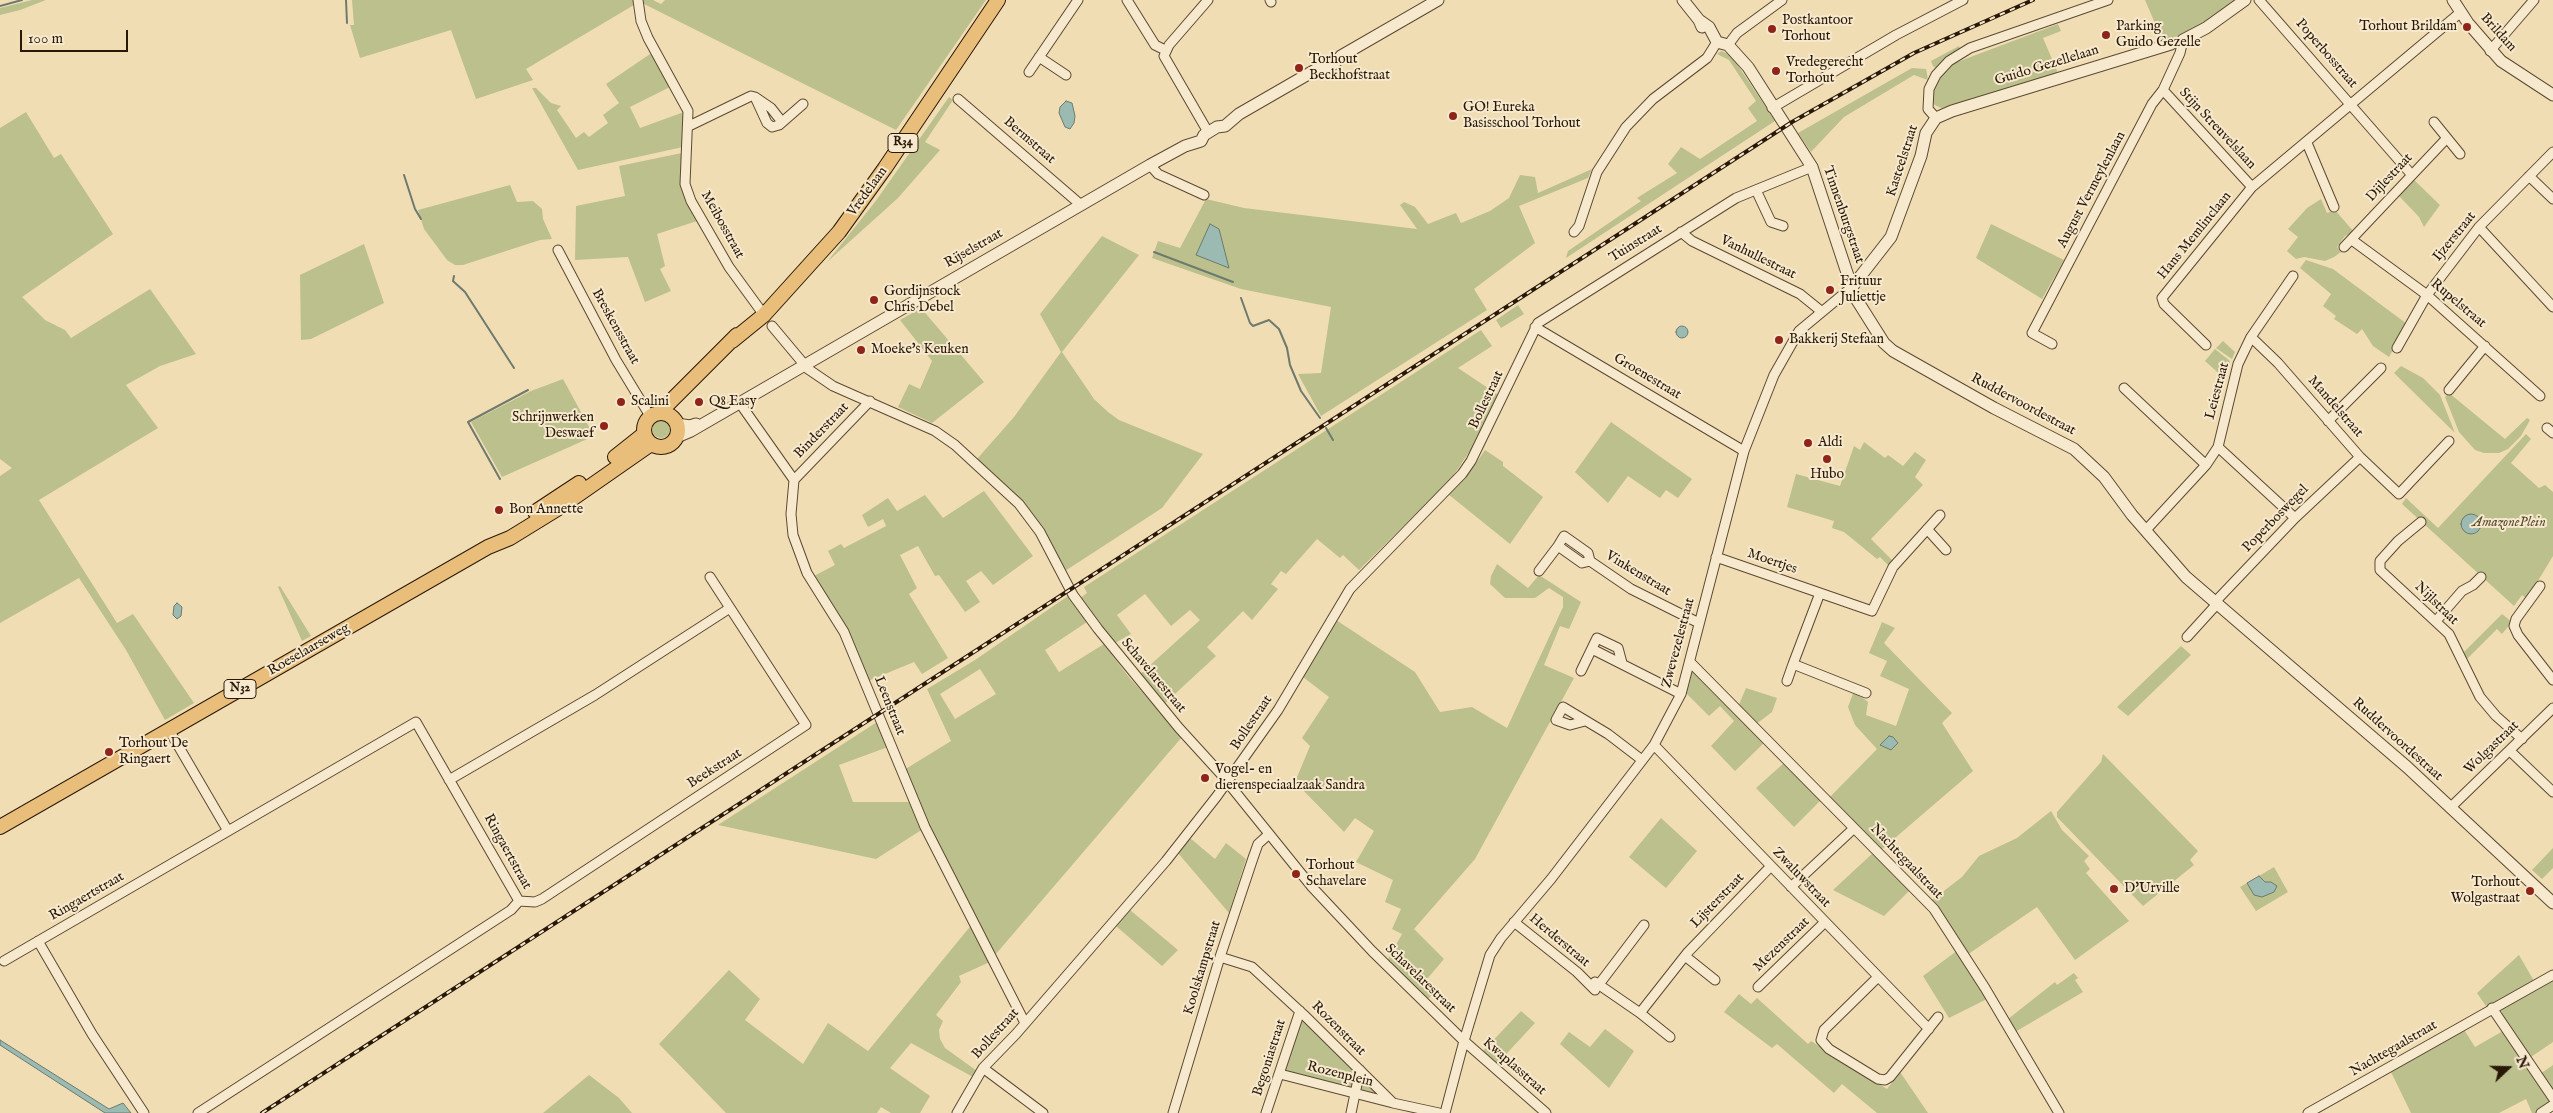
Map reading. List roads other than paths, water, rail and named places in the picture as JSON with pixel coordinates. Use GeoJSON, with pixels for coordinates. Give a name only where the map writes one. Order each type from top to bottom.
{"type":"FeatureCollection","features":[{"type":"Feature","properties":{"kind":"main road","name":"Vredelaan"},"geometry":{"type":"LineString","coordinates":[[654,414],[682,390],[732,341],[765,317],[797,277],[840,232],[998,0]]}},
{"type":"Feature","properties":{"kind":"main road","name":"Vredelaan"},"geometry":{"type":"LineString","coordinates":[[676,426],[682,390]]}},
{"type":"Feature","properties":{"kind":"main road"},"geometry":{"type":"LineString","coordinates":[[654,414],[668,414],[676,426],[669,446],[663,447],[647,439],[644,424],[654,414]]}},
{"type":"Feature","properties":{"kind":"main road","name":"Roeselaarseweg"},"geometry":{"type":"LineString","coordinates":[[0,827],[488,547],[506,531],[647,439]]}},
{"type":"Feature","properties":{"kind":"street","name":"Meibosstraat"},"geometry":{"type":"LineString","coordinates":[[638,0],[641,21],[648,38],[688,112],[689,126],[685,184],[691,200],[730,267],[802,365]]}},
{"type":"Feature","properties":{"kind":"street"},"geometry":{"type":"LineString","coordinates":[[1029,72],[1078,0]]}},
{"type":"Feature","properties":{"kind":"street"},"geometry":{"type":"LineString","coordinates":[[1127,0],[1155,45],[1165,50]]}},
{"type":"Feature","properties":{"kind":"street"},"geometry":{"type":"LineString","coordinates":[[1208,0],[1165,50],[1164,56],[1210,131]]}},
{"type":"Feature","properties":{"kind":"street","name":"Rijselstraat"},"geometry":{"type":"LineString","coordinates":[[676,426],[691,431],[710,418],[1184,146],[1197,134],[1210,131],[1222,120],[1239,114],[1317,70],[1322,63],[1331,58],[1341,56],[1438,0]]}},
{"type":"Feature","properties":{"kind":"street","name":"Tinnenburgstraat"},"geometry":{"type":"LineString","coordinates":[[1683,0],[1699,20],[1708,36],[1719,41],[1748,67],[1772,108],[1812,167],[1852,287]]}},
{"type":"Feature","properties":{"kind":"street"},"geometry":{"type":"LineString","coordinates":[[1574,232],[1579,226],[1597,172],[1626,127],[1653,99],[1707,58],[1719,41],[1737,33],[1782,0]]}},
{"type":"Feature","properties":{"kind":"street"},"geometry":{"type":"LineString","coordinates":[[1772,108],[1896,35],[1963,0]]}},
{"type":"Feature","properties":{"kind":"street","name":"Kasteelstraat"},"geometry":{"type":"LineString","coordinates":[[1852,287],[1892,237],[1921,156],[1926,133],[1936,118],[1928,109],[1929,90],[1942,67],[1970,48],[2108,0]]}},
{"type":"Feature","properties":{"kind":"street","name":"Guido Gezellelaan"},"geometry":{"type":"LineString","coordinates":[[1936,118],[1952,111],[2183,40],[2206,28],[2245,0]]}},
{"type":"Feature","properties":{"kind":"street","name":"Poperbosstraat"},"geometry":{"type":"LineString","coordinates":[[2259,0],[2352,104],[2411,174]]}},
{"type":"Feature","properties":{"kind":"street","name":"Brildam"},"geometry":{"type":"LineString","coordinates":[[2454,0],[2490,51],[2507,66],[2553,94]]}},
{"type":"Feature","properties":{"kind":"street"},"geometry":{"type":"LineString","coordinates":[[2490,51],[2534,0]]}},
{"type":"Feature","properties":{"kind":"street"},"geometry":{"type":"LineString","coordinates":[[2352,104],[2461,12]]}},
{"type":"Feature","properties":{"kind":"street","name":"August Vermeylenlaan"},"geometry":{"type":"LineString","coordinates":[[2052,344],[2032,333],[2152,104],[2163,90],[2180,53],[2183,40]]}},
{"type":"Feature","properties":{"kind":"street"},"geometry":{"type":"LineString","coordinates":[[1039,57],[1066,75]]}},
{"type":"Feature","properties":{"kind":"street","name":"Stijn Streuvelslaan"},"geometry":{"type":"LineString","coordinates":[[2163,90],[2252,187]]}},
{"type":"Feature","properties":{"kind":"street"},"geometry":{"type":"LineString","coordinates":[[689,126],[754,97],[767,123],[772,127],[779,125],[803,104]]}},
{"type":"Feature","properties":{"kind":"street","name":"Bermstraat"},"geometry":{"type":"LineString","coordinates":[[958,99],[1081,205]]}},
{"type":"Feature","properties":{"kind":"street","name":"Poperbosstraat"},"geometry":{"type":"LineString","coordinates":[[2252,187],[2352,104]]}},
{"type":"Feature","properties":{"kind":"street"},"geometry":{"type":"LineString","coordinates":[[2434,122],[2460,154]]}},
{"type":"Feature","properties":{"kind":"street","name":"Dijlestraat"},"geometry":{"type":"LineString","coordinates":[[2353,239],[2446,138]]}},
{"type":"Feature","properties":{"kind":"street"},"geometry":{"type":"LineString","coordinates":[[2307,143],[2334,207]]}},
{"type":"Feature","properties":{"kind":"street","name":"Ijzerstraat"},"geometry":{"type":"LineString","coordinates":[[2397,348],[2427,295],[2479,227],[2553,152]]}},
{"type":"Feature","properties":{"kind":"street"},"geometry":{"type":"LineString","coordinates":[[1150,165],[1158,174],[1204,196]]}},
{"type":"Feature","properties":{"kind":"street","name":"Tuinstraat"},"geometry":{"type":"LineString","coordinates":[[1535,328],[1551,314],[1736,198],[1812,167]]}},
{"type":"Feature","properties":{"kind":"street"},"geometry":{"type":"LineString","coordinates":[[2529,176],[2553,199]]}},
{"type":"Feature","properties":{"kind":"street","name":"Hans Memlinclaan"},"geometry":{"type":"LineString","coordinates":[[2206,345],[2164,304],[2162,298],[2252,187]]}},
{"type":"Feature","properties":{"kind":"street"},"geometry":{"type":"LineString","coordinates":[[1756,190],[1771,222],[1783,226]]}},
{"type":"Feature","properties":{"kind":"street"},"geometry":{"type":"LineString","coordinates":[[2479,227],[2553,307]]}},
{"type":"Feature","properties":{"kind":"street","name":"Vanhullestraat"},"geometry":{"type":"LineString","coordinates":[[1681,232],[1692,241],[1800,294],[1821,311]]}},
{"type":"Feature","properties":{"kind":"street"},"geometry":{"type":"LineString","coordinates":[[2344,248],[2353,239]]}},
{"type":"Feature","properties":{"kind":"street","name":"Rupelstraat"},"geometry":{"type":"LineString","coordinates":[[2353,239],[2427,295],[2540,396]]}},
{"type":"Feature","properties":{"kind":"street","name":"Breskensstraat"},"geometry":{"type":"LineString","coordinates":[[558,250],[616,360],[654,414]]}},
{"type":"Feature","properties":{"kind":"street","name":"Leiestraat"},"geometry":{"type":"LineString","coordinates":[[2146,530],[2206,465],[2218,447],[2238,364],[2251,337],[2294,276]]}},
{"type":"Feature","properties":{"kind":"street","name":"Zwevezelestraat"},"geometry":{"type":"LineString","coordinates":[[1445,1113],[1490,955],[1654,746],[1681,694],[1691,663],[1699,623],[1744,451],[1759,410],[1789,346],[1799,331],[1852,287]]}},
{"type":"Feature","properties":{"kind":"street","name":"Ruddervoordestraat"},"geometry":{"type":"LineString","coordinates":[[1852,287],[1854,297],[1876,333],[1892,351],[2074,448],[2104,477],[2186,577],[2322,693],[2553,903]]}},
{"type":"Feature","properties":{"kind":"street","name":"Groenestraat"},"geometry":{"type":"LineString","coordinates":[[1535,328],[1744,451]]}},
{"type":"Feature","properties":{"kind":"street","name":"Bollestraat"},"geometry":{"type":"LineString","coordinates":[[957,1113],[983,1068],[1025,1023],[1166,861],[1227,782],[1278,710],[1350,590],[1462,474],[1490,426],[1535,328]]}},
{"type":"Feature","properties":{"kind":"street","name":"Mandelstraat"},"geometry":{"type":"LineString","coordinates":[[2251,337],[2278,363],[2360,457],[2399,494],[2449,441]]}},
{"type":"Feature","properties":{"kind":"street"},"geometry":{"type":"LineString","coordinates":[[2448,390],[2485,346]]}},
{"type":"Feature","properties":{"kind":"street","name":"Schavelarestraat"},"geometry":{"type":"LineString","coordinates":[[802,365],[833,386],[917,421],[948,440],[1019,504],[1040,532],[1073,595],[1098,630],[1173,722],[1227,782],[1312,887],[1372,951],[1464,1041]]}},
{"type":"Feature","properties":{"kind":"street"},"geometry":{"type":"LineString","coordinates":[[2328,421],[2381,368]]}},
{"type":"Feature","properties":{"kind":"street"},"geometry":{"type":"LineString","coordinates":[[2124,388],[2157,422],[2206,465]]}},
{"type":"Feature","properties":{"kind":"street","name":"Binderstraat"},"geometry":{"type":"LineString","coordinates":[[794,480],[870,401]]}},
{"type":"Feature","properties":{"kind":"street"},"geometry":{"type":"LineString","coordinates":[[739,402],[794,480]]}},
{"type":"Feature","properties":{"kind":"street"},"geometry":{"type":"LineString","coordinates":[[2218,447],[2295,518]]}},
{"type":"Feature","properties":{"kind":"street","name":"Poperboswegel"},"geometry":{"type":"LineString","coordinates":[[2216,603],[2295,518],[2360,457]]}},
{"type":"Feature","properties":{"kind":"street","name":"Leenstraat"},"geometry":{"type":"LineString","coordinates":[[794,480],[791,514],[793,535],[807,573],[844,632],[925,827],[1025,1023]]}},
{"type":"Feature","properties":{"kind":"street","name":"Moertjes"},"geometry":{"type":"LineString","coordinates":[[1716,557],[1872,611],[1893,567],[1940,514]]}},
{"type":"Feature","properties":{"kind":"street","name":"Nijlstraat"},"geometry":{"type":"LineString","coordinates":[[2421,522],[2398,541],[2380,561],[2380,570],[2436,621],[2452,640],[2467,674],[2487,706],[2522,739]]}},
{"type":"Feature","properties":{"kind":"street"},"geometry":{"type":"LineString","coordinates":[[1927,529],[1946,550]]}},
{"type":"Feature","properties":{"kind":"street","name":"Vinkenstraat"},"geometry":{"type":"LineString","coordinates":[[1539,571],[1564,536],[1588,553],[1590,561],[1645,597],[1699,623]]}},
{"type":"Feature","properties":{"kind":"street","name":"Beekstraat"},"geometry":{"type":"LineString","coordinates":[[519,902],[535,902],[542,899],[806,725],[710,577]]}},
{"type":"Feature","properties":{"kind":"street"},"geometry":{"type":"LineString","coordinates":[[2436,621],[2462,591],[2473,585],[2481,577]]}},
{"type":"Feature","properties":{"kind":"street"},"geometry":{"type":"LineString","coordinates":[[2540,586],[2516,619],[2514,626],[2518,635],[2553,680]]}},
{"type":"Feature","properties":{"kind":"street"},"geometry":{"type":"LineString","coordinates":[[1787,681],[1820,593]]}},
{"type":"Feature","properties":{"kind":"street"},"geometry":{"type":"LineString","coordinates":[[2187,637],[2216,603]]}},
{"type":"Feature","properties":{"kind":"street"},"geometry":{"type":"LineString","coordinates":[[450,780],[595,696],[730,608]]}},
{"type":"Feature","properties":{"kind":"street"},"geometry":{"type":"LineString","coordinates":[[1581,671],[1598,638],[1618,648],[1622,663],[1681,694]]}},
{"type":"Feature","properties":{"kind":"street","name":"Nachtegaalstraat"},"geometry":{"type":"LineString","coordinates":[[1691,663],[1934,909],[1985,988],[2059,1113]]}},
{"type":"Feature","properties":{"kind":"street"},"geometry":{"type":"LineString","coordinates":[[1793,664],[1866,693]]}},
{"type":"Feature","properties":{"kind":"street","name":"Wolgastraat"},"geometry":{"type":"LineString","coordinates":[[2450,808],[2553,708]]}},
{"type":"Feature","properties":{"kind":"street"},"geometry":{"type":"LineString","coordinates":[[1585,721],[1642,760]]}},
{"type":"Feature","properties":{"kind":"street","name":"Ringaertstraat"},"geometry":{"type":"LineString","coordinates":[[4,961],[416,722],[519,902],[510,910],[198,1113]]}},
{"type":"Feature","properties":{"kind":"street"},"geometry":{"type":"LineString","coordinates":[[169,730],[228,831]]}},
{"type":"Feature","properties":{"kind":"street","name":"Zwaluwstraat"},"geometry":{"type":"LineString","coordinates":[[1654,746],[1929,1029]]}},
{"type":"Feature","properties":{"kind":"street"},"geometry":{"type":"LineString","coordinates":[[2510,751],[2553,792]]}},
{"type":"Feature","properties":{"kind":"street"},"geometry":{"type":"LineString","coordinates":[[1791,887],[1851,831]]}},
{"type":"Feature","properties":{"kind":"street","name":"Koolskampstraat"},"geometry":{"type":"LineString","coordinates":[[1173,1113],[1220,957],[1258,844],[1268,835]]}},
{"type":"Feature","properties":{"kind":"street","name":"Lijsterstraat"},"geometry":{"type":"LineString","coordinates":[[1640,1013],[1685,956],[1771,866]]}},
{"type":"Feature","properties":{"kind":"street","name":"Herderstraat"},"geometry":{"type":"LineString","coordinates":[[1514,922],[1577,972],[1586,982],[1597,987]]}},
{"type":"Feature","properties":{"kind":"street","name":"Mezenstraat"},"geometry":{"type":"LineString","coordinates":[[1758,987],[1825,922]]}},
{"type":"Feature","properties":{"kind":"street"},"geometry":{"type":"LineString","coordinates":[[1644,925],[1597,987],[1640,1013],[1670,1037]]}},
{"type":"Feature","properties":{"kind":"street"},"geometry":{"type":"LineString","coordinates":[[38,941],[92,1034],[144,1113]]}},
{"type":"Feature","properties":{"kind":"street"},"geometry":{"type":"LineString","coordinates":[[1685,956],[1715,980]]}},
{"type":"Feature","properties":{"kind":"street","name":"Rozenstraat"},"geometry":{"type":"LineString","coordinates":[[1220,957],[1252,967],[1300,1011],[1393,1103]]}},
{"type":"Feature","properties":{"kind":"street","name":"Nachtegaalstraat"},"geometry":{"type":"LineString","coordinates":[[2308,1113],[2553,974]]}},
{"type":"Feature","properties":{"kind":"street"},"geometry":{"type":"LineString","coordinates":[[1878,977],[1824,1030],[1821,1040],[1829,1049],[1878,1079],[1885,1080],[1890,1078],[1938,1017]]}},
{"type":"Feature","properties":{"kind":"street"},"geometry":{"type":"LineString","coordinates":[[2492,1008],[2553,1098]]}},
{"type":"Feature","properties":{"kind":"street","name":"Begoniastraat"},"geometry":{"type":"LineString","coordinates":[[1266,1113],[1300,1011]]}},
{"type":"Feature","properties":{"kind":"street","name":"Kwaplasstraat"},"geometry":{"type":"LineString","coordinates":[[1464,1041],[1546,1113]]}},
{"type":"Feature","properties":{"kind":"street"},"geometry":{"type":"LineString","coordinates":[[983,1068],[1043,1113]]}},
{"type":"Feature","properties":{"kind":"street"},"geometry":{"type":"LineString","coordinates":[[1351,1113],[1360,1070]]}},
{"type":"Feature","properties":{"kind":"street","name":"Rozenplein"},"geometry":{"type":"LineString","coordinates":[[1280,1074],[1393,1103]]}},
{"type":"Feature","properties":{"kind":"street"},"geometry":{"type":"LineString","coordinates":[[1393,1103],[1439,1113]]}},
{"type":"Feature","properties":{"kind":"street"},"geometry":{"type":"LineString","coordinates":[[2541,1113],[2553,1104]]}},
{"type":"Feature","properties":{"kind":"water"},"geometry":{"type":"Polygon","coordinates":[[[1066,101],[1072,103],[1075,116],[1074,123],[1070,129],[1065,127],[1059,113],[1060,107],[1066,101]]]}},
{"type":"Feature","properties":{"kind":"water"},"geometry":{"type":"Polygon","coordinates":[[[1210,224],[1219,229],[1229,268],[1196,255],[1210,224]]]}},
{"type":"Feature","properties":{"kind":"water"},"geometry":{"type":"Polygon","coordinates":[[[1680,326],[1684,326],[1688,332],[1684,338],[1680,338],[1676,334],[1676,330],[1680,326]]]}},
{"type":"Feature","properties":{"kind":"water"},"geometry":{"type":"Polygon","coordinates":[[[2471,514],[2478,517],[2481,524],[2478,531],[2471,534],[2464,531],[2461,524],[2464,517],[2471,514]]]}},
{"type":"Feature","properties":{"kind":"water"},"geometry":{"type":"Polygon","coordinates":[[[177,603],[182,607],[181,616],[177,619],[173,615],[174,606],[177,603]]]}},
{"type":"Feature","properties":{"kind":"water"},"geometry":{"type":"Polygon","coordinates":[[[1889,736],[1893,737],[1898,743],[1891,750],[1880,745],[1889,736]]]}},
{"type":"Feature","properties":{"kind":"water"},"geometry":{"type":"Polygon","coordinates":[[[2259,876],[2265,882],[2271,882],[2277,886],[2274,892],[2262,897],[2254,895],[2247,883],[2259,876]]]}},
{"type":"Feature","properties":{"kind":"water"},"geometry":{"type":"Polygon","coordinates":[[[0,1040],[109,1109],[123,1103],[131,1113],[105,1113],[0,1045],[0,1040]]]}},
{"type":"Feature","properties":{"kind":"waterway"},"geometry":{"type":"LineString","coordinates":[[0,6],[22,0]]}},
{"type":"Feature","properties":{"kind":"waterway"},"geometry":{"type":"LineString","coordinates":[[346,0],[347,23]]}},
{"type":"Feature","properties":{"kind":"waterway"},"geometry":{"type":"LineString","coordinates":[[404,175],[415,209],[421,219]]}},
{"type":"Feature","properties":{"kind":"waterway"},"geometry":{"type":"LineString","coordinates":[[1154,252],[1233,282]]}},
{"type":"Feature","properties":{"kind":"waterway"},"geometry":{"type":"LineString","coordinates":[[454,276],[453,281],[465,292],[514,368]]}},
{"type":"Feature","properties":{"kind":"waterway"},"geometry":{"type":"LineString","coordinates":[[1241,298],[1250,323],[1253,326],[1269,320],[1279,329],[1287,348],[1290,365],[1301,391],[1320,418]]}},
{"type":"Feature","properties":{"kind":"waterway"},"geometry":{"type":"LineString","coordinates":[[500,479],[468,422],[528,390]]}},
{"type":"Feature","properties":{"kind":"waterway"},"geometry":{"type":"LineString","coordinates":[[1326,428],[1333,440]]}},
{"type":"Feature","properties":{"kind":"railway"},"geometry":{"type":"LineString","coordinates":[[262,1113],[1792,122],[1914,53],[2033,0]]}},
{"type":"Feature","properties":{"kind":"place","name":"Torhout Brildam"},"geometry":{"type":"Point","coordinates":[2467,27]}},
{"type":"Feature","properties":{"kind":"place","name":"Postkantoor Torhout"},"geometry":{"type":"Point","coordinates":[1772,29]}},
{"type":"Feature","properties":{"kind":"place","name":"Parking Guido Gezelle"},"geometry":{"type":"Point","coordinates":[2106,35]}},
{"type":"Feature","properties":{"kind":"place","name":"Torhout Beckhofstraat"},"geometry":{"type":"Point","coordinates":[1299,68]}},
{"type":"Feature","properties":{"kind":"place","name":"Vredegerecht Torhout"},"geometry":{"type":"Point","coordinates":[1776,71]}},
{"type":"Feature","properties":{"kind":"place","name":"GO! Eureka Basisschool Torhout"},"geometry":{"type":"Point","coordinates":[1453,116]}},
{"type":"Feature","properties":{"kind":"place","name":"Frituur Juliettje"},"geometry":{"type":"Point","coordinates":[1830,290]}},
{"type":"Feature","properties":{"kind":"place","name":"Gordijnstock Chris Debel"},"geometry":{"type":"Point","coordinates":[874,300]}},
{"type":"Feature","properties":{"kind":"place","name":"Bakkerij Stefaan"},"geometry":{"type":"Point","coordinates":[1779,340]}},
{"type":"Feature","properties":{"kind":"place","name":"Moeke's Keuken"},"geometry":{"type":"Point","coordinates":[861,350]}},
{"type":"Feature","properties":{"kind":"place","name":"Scalini"},"geometry":{"type":"Point","coordinates":[621,402]}},
{"type":"Feature","properties":{"kind":"place","name":"Q8 Easy"},"geometry":{"type":"Point","coordinates":[699,402]}},
{"type":"Feature","properties":{"kind":"place","name":"Schrijnwerken Deswaef"},"geometry":{"type":"Point","coordinates":[604,426]}},
{"type":"Feature","properties":{"kind":"place","name":"Aldi"},"geometry":{"type":"Point","coordinates":[1808,443]}},
{"type":"Feature","properties":{"kind":"place","name":"Hubo"},"geometry":{"type":"Point","coordinates":[1827,459]}},
{"type":"Feature","properties":{"kind":"place","name":"Bon Annette"},"geometry":{"type":"Point","coordinates":[499,510]}},
{"type":"Feature","properties":{"kind":"place","name":"Torhout De Ringaert"},"geometry":{"type":"Point","coordinates":[109,752]}},
{"type":"Feature","properties":{"kind":"place","name":"Vogel- en dierenspeciaalzaak Sandra"},"geometry":{"type":"Point","coordinates":[1205,778]}},
{"type":"Feature","properties":{"kind":"place","name":"Torhout Schavelare"},"geometry":{"type":"Point","coordinates":[1296,874]}},
{"type":"Feature","properties":{"kind":"place","name":"D'Urville"},"geometry":{"type":"Point","coordinates":[2114,889]}},
{"type":"Feature","properties":{"kind":"place","name":"Torhout Wolgastraat"},"geometry":{"type":"Point","coordinates":[2530,891]}},
{"type":"Feature","properties":{"kind":"park label","name":"AmazonePlein"},"geometry":{"type":"Point","coordinates":[2509,523]}}]}
